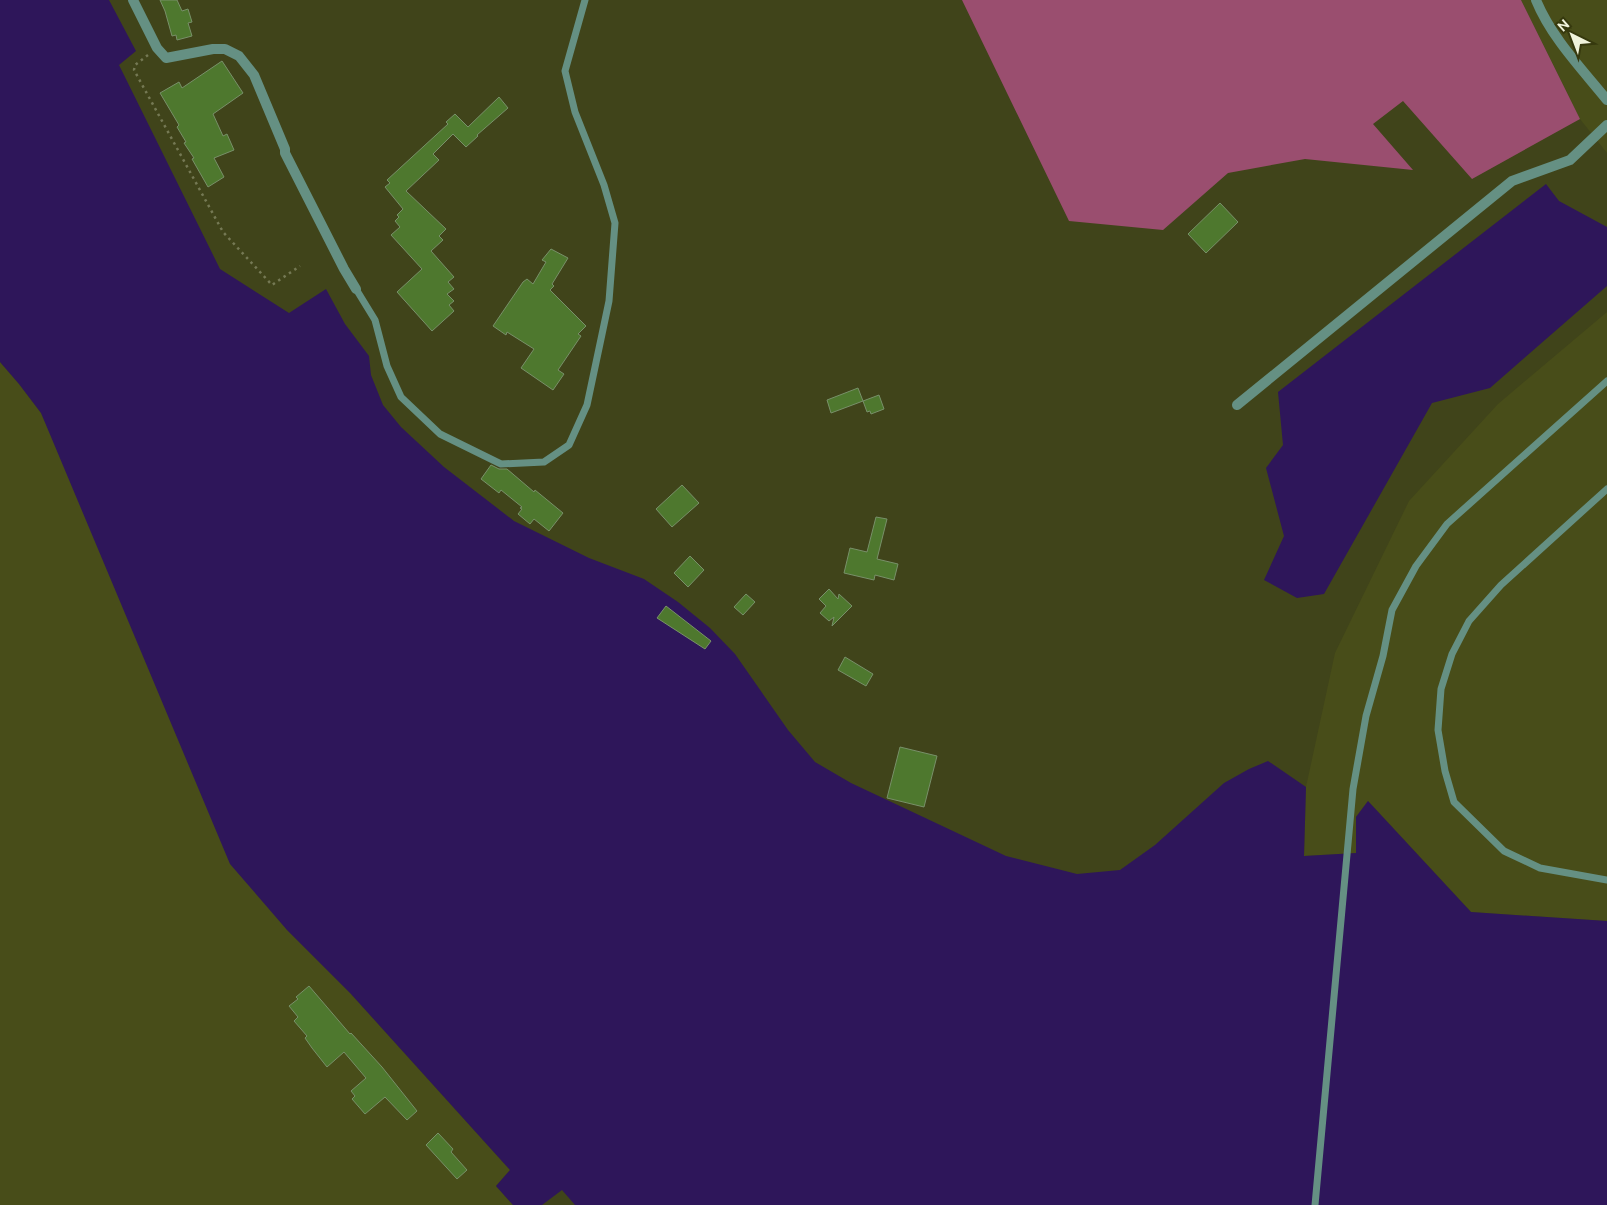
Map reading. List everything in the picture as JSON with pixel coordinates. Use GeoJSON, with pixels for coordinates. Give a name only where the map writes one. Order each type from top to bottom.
{"type":"FeatureCollection","features":[{"type":"Feature","properties":{"kind":"street"},"geometry":{"type":"LineString","coordinates":[[133,0],[157,48],[166,58],[213,49],[225,49],[238,56],[254,75],[285,148],[285,153],[356,289]]}},
{"type":"Feature","properties":{"kind":"street"},"geometry":{"type":"LineString","coordinates":[[1536,0],[1542,14],[1571,56],[1607,100]]}},
{"type":"Feature","properties":{"kind":"street"},"geometry":{"type":"LineString","coordinates":[[1237,405],[1512,181],[1570,160],[1607,125]]}},
{"type":"Feature","properties":{"kind":"lane"},"geometry":{"type":"LineString","coordinates":[[356,289],[375,320],[387,366],[401,397],[440,434],[501,464],[544,462],[568,445],[587,405],[601,339],[609,300],[615,223],[604,186],[575,112],[565,71],[585,0]]}},
{"type":"Feature","properties":{"kind":"lane"},"geometry":{"type":"LineString","coordinates":[[1315,1205],[1353,789],[1366,716],[1383,656],[1392,610],[1416,566],[1447,524],[1607,380]]}},
{"type":"Feature","properties":{"kind":"lane"},"geometry":{"type":"LineString","coordinates":[[1607,489],[1500,585],[1469,622],[1452,654],[1441,689],[1438,730],[1445,771],[1454,802],[1504,851],[1540,868],[1607,880]]}},
{"type":"Feature","properties":{"kind":"path"},"geometry":{"type":"LineString","coordinates":[[157,48],[135,65],[134,70],[223,232],[272,286],[300,266]]}},
{"type":"Feature","properties":{"kind":"shaded area"},"geometry":{"type":"Polygon","coordinates":[[[0,0],[109,0],[136,51],[119,65],[220,269],[289,313],[326,289],[345,324],[369,356],[371,375],[383,405],[401,427],[444,467],[514,521],[589,558],[644,579],[678,602],[710,628],[735,654],[788,730],[815,762],[851,783],[1006,856],[1077,874],[1120,870],[1155,845],[1224,783],[1268,761],[1306,787],[1304,856],[1356,853],[1356,817],[1368,801],[1471,912],[1607,921],[1607,1205],[575,1205],[562,1190],[542,1205],[513,1205],[496,1186],[510,1170],[351,994],[287,930],[230,864],[41,413],[0,362],[0,0]]]}},
{"type":"Feature","properties":{"kind":"shaded area"},"geometry":{"type":"Polygon","coordinates":[[[962,0],[1521,0],[1580,119],[1472,179],[1403,101],[1373,124],[1413,170],[1305,159],[1228,173],[1163,230],[1069,221],[962,0]]]}},
{"type":"Feature","properties":{"kind":"shaded area"},"geometry":{"type":"Polygon","coordinates":[[[1521,0],[1607,0],[1607,153],[1580,119],[1521,0]]]}},
{"type":"Feature","properties":{"kind":"shaded area"},"geometry":{"type":"Polygon","coordinates":[[[1546,184],[1559,201],[1607,227],[1607,286],[1490,388],[1432,403],[1324,594],[1297,598],[1264,580],[1284,536],[1266,468],[1283,445],[1278,392],[1546,184]]]}},
{"type":"Feature","properties":{"kind":"shaded area"},"geometry":{"type":"Polygon","coordinates":[[[1607,312],[1607,921],[1471,912],[1368,801],[1356,817],[1356,853],[1304,856],[1306,787],[1335,653],[1409,501],[1498,404],[1607,312]]]}},
{"type":"Feature","properties":{"kind":"shaded area"},"geometry":{"type":"Polygon","coordinates":[[[0,362],[41,413],[287,930],[351,994],[510,1170],[496,1186],[513,1205],[0,1205],[0,362]]]}},
{"type":"Feature","properties":{"kind":"building"},"geometry":{"type":"Polygon","coordinates":[[[160,0],[177,0],[182,11],[188,9],[192,22],[188,23],[192,36],[177,40],[176,35],[172,36],[160,0]]]}},
{"type":"Feature","properties":{"kind":"building"},"geometry":{"type":"Polygon","coordinates":[[[222,61],[243,93],[213,114],[223,136],[227,134],[234,150],[214,158],[224,177],[208,187],[192,159],[194,158],[184,143],[186,142],[177,127],[179,125],[160,93],[179,82],[182,88],[222,61]]]}},
{"type":"Feature","properties":{"kind":"building"},"geometry":{"type":"Polygon","coordinates":[[[499,97],[508,108],[466,147],[453,134],[433,154],[439,160],[406,191],[446,229],[439,236],[443,240],[431,251],[454,277],[448,282],[454,289],[447,294],[454,301],[449,305],[454,311],[432,331],[397,292],[422,269],[391,235],[400,227],[395,221],[399,217],[397,215],[403,209],[385,187],[390,183],[387,180],[448,124],[446,122],[455,114],[468,127],[499,97]]]}},
{"type":"Feature","properties":{"kind":"building"},"geometry":{"type":"Polygon","coordinates":[[[1220,203],[1238,222],[1206,253],[1188,234],[1220,203]]]}},
{"type":"Feature","properties":{"kind":"building"},"geometry":{"type":"Polygon","coordinates":[[[551,249],[568,258],[552,284],[554,286],[550,290],[586,326],[578,334],[581,336],[558,370],[564,374],[553,390],[521,368],[534,349],[507,332],[506,335],[493,326],[523,282],[527,279],[533,284],[546,262],[542,260],[551,249]]]}},
{"type":"Feature","properties":{"kind":"building"},"geometry":{"type":"Polygon","coordinates":[[[858,388],[863,401],[831,413],[827,400],[858,388]]]}},
{"type":"Feature","properties":{"kind":"building"},"geometry":{"type":"Polygon","coordinates":[[[879,395],[884,409],[871,414],[870,411],[867,412],[863,401],[879,395]]]}},
{"type":"Feature","properties":{"kind":"building"},"geometry":{"type":"Polygon","coordinates":[[[491,465],[499,469],[507,469],[563,513],[549,531],[534,519],[530,524],[518,514],[522,507],[501,490],[499,493],[481,479],[491,465]]]}},
{"type":"Feature","properties":{"kind":"building"},"geometry":{"type":"Polygon","coordinates":[[[682,485],[699,503],[672,527],[656,509],[682,485]]]}},
{"type":"Feature","properties":{"kind":"building"},"geometry":{"type":"Polygon","coordinates":[[[876,517],[887,519],[877,559],[898,564],[894,580],[875,575],[874,580],[844,573],[850,548],[867,552],[876,517]]]}},
{"type":"Feature","properties":{"kind":"building"},"geometry":{"type":"Polygon","coordinates":[[[690,556],[704,570],[688,587],[674,573],[690,556]]]}},
{"type":"Feature","properties":{"kind":"building"},"geometry":{"type":"Polygon","coordinates":[[[829,589],[838,599],[839,594],[852,606],[832,626],[834,617],[829,621],[820,613],[826,606],[819,599],[829,589]]]}},
{"type":"Feature","properties":{"kind":"building"},"geometry":{"type":"Polygon","coordinates":[[[746,594],[755,602],[743,615],[734,607],[746,594]]]}},
{"type":"Feature","properties":{"kind":"building"},"geometry":{"type":"Polygon","coordinates":[[[666,606],[711,641],[705,649],[657,618],[666,606]]]}},
{"type":"Feature","properties":{"kind":"building"},"geometry":{"type":"Polygon","coordinates":[[[845,657],[873,674],[866,686],[838,670],[845,657]]]}},
{"type":"Feature","properties":{"kind":"building"},"geometry":{"type":"Polygon","coordinates":[[[900,747],[937,756],[924,807],[887,798],[900,747]]]}},
{"type":"Feature","properties":{"kind":"building"},"geometry":{"type":"Polygon","coordinates":[[[309,986],[350,1034],[382,1067],[417,1111],[407,1120],[385,1097],[365,1114],[352,1099],[355,1096],[351,1091],[366,1078],[344,1052],[327,1067],[312,1048],[305,1038],[307,1036],[294,1021],[298,1017],[289,1006],[309,986]]]}},
{"type":"Feature","properties":{"kind":"building"},"geometry":{"type":"Polygon","coordinates":[[[438,1133],[453,1149],[451,1152],[467,1170],[457,1179],[426,1145],[438,1133]]]}}]}
